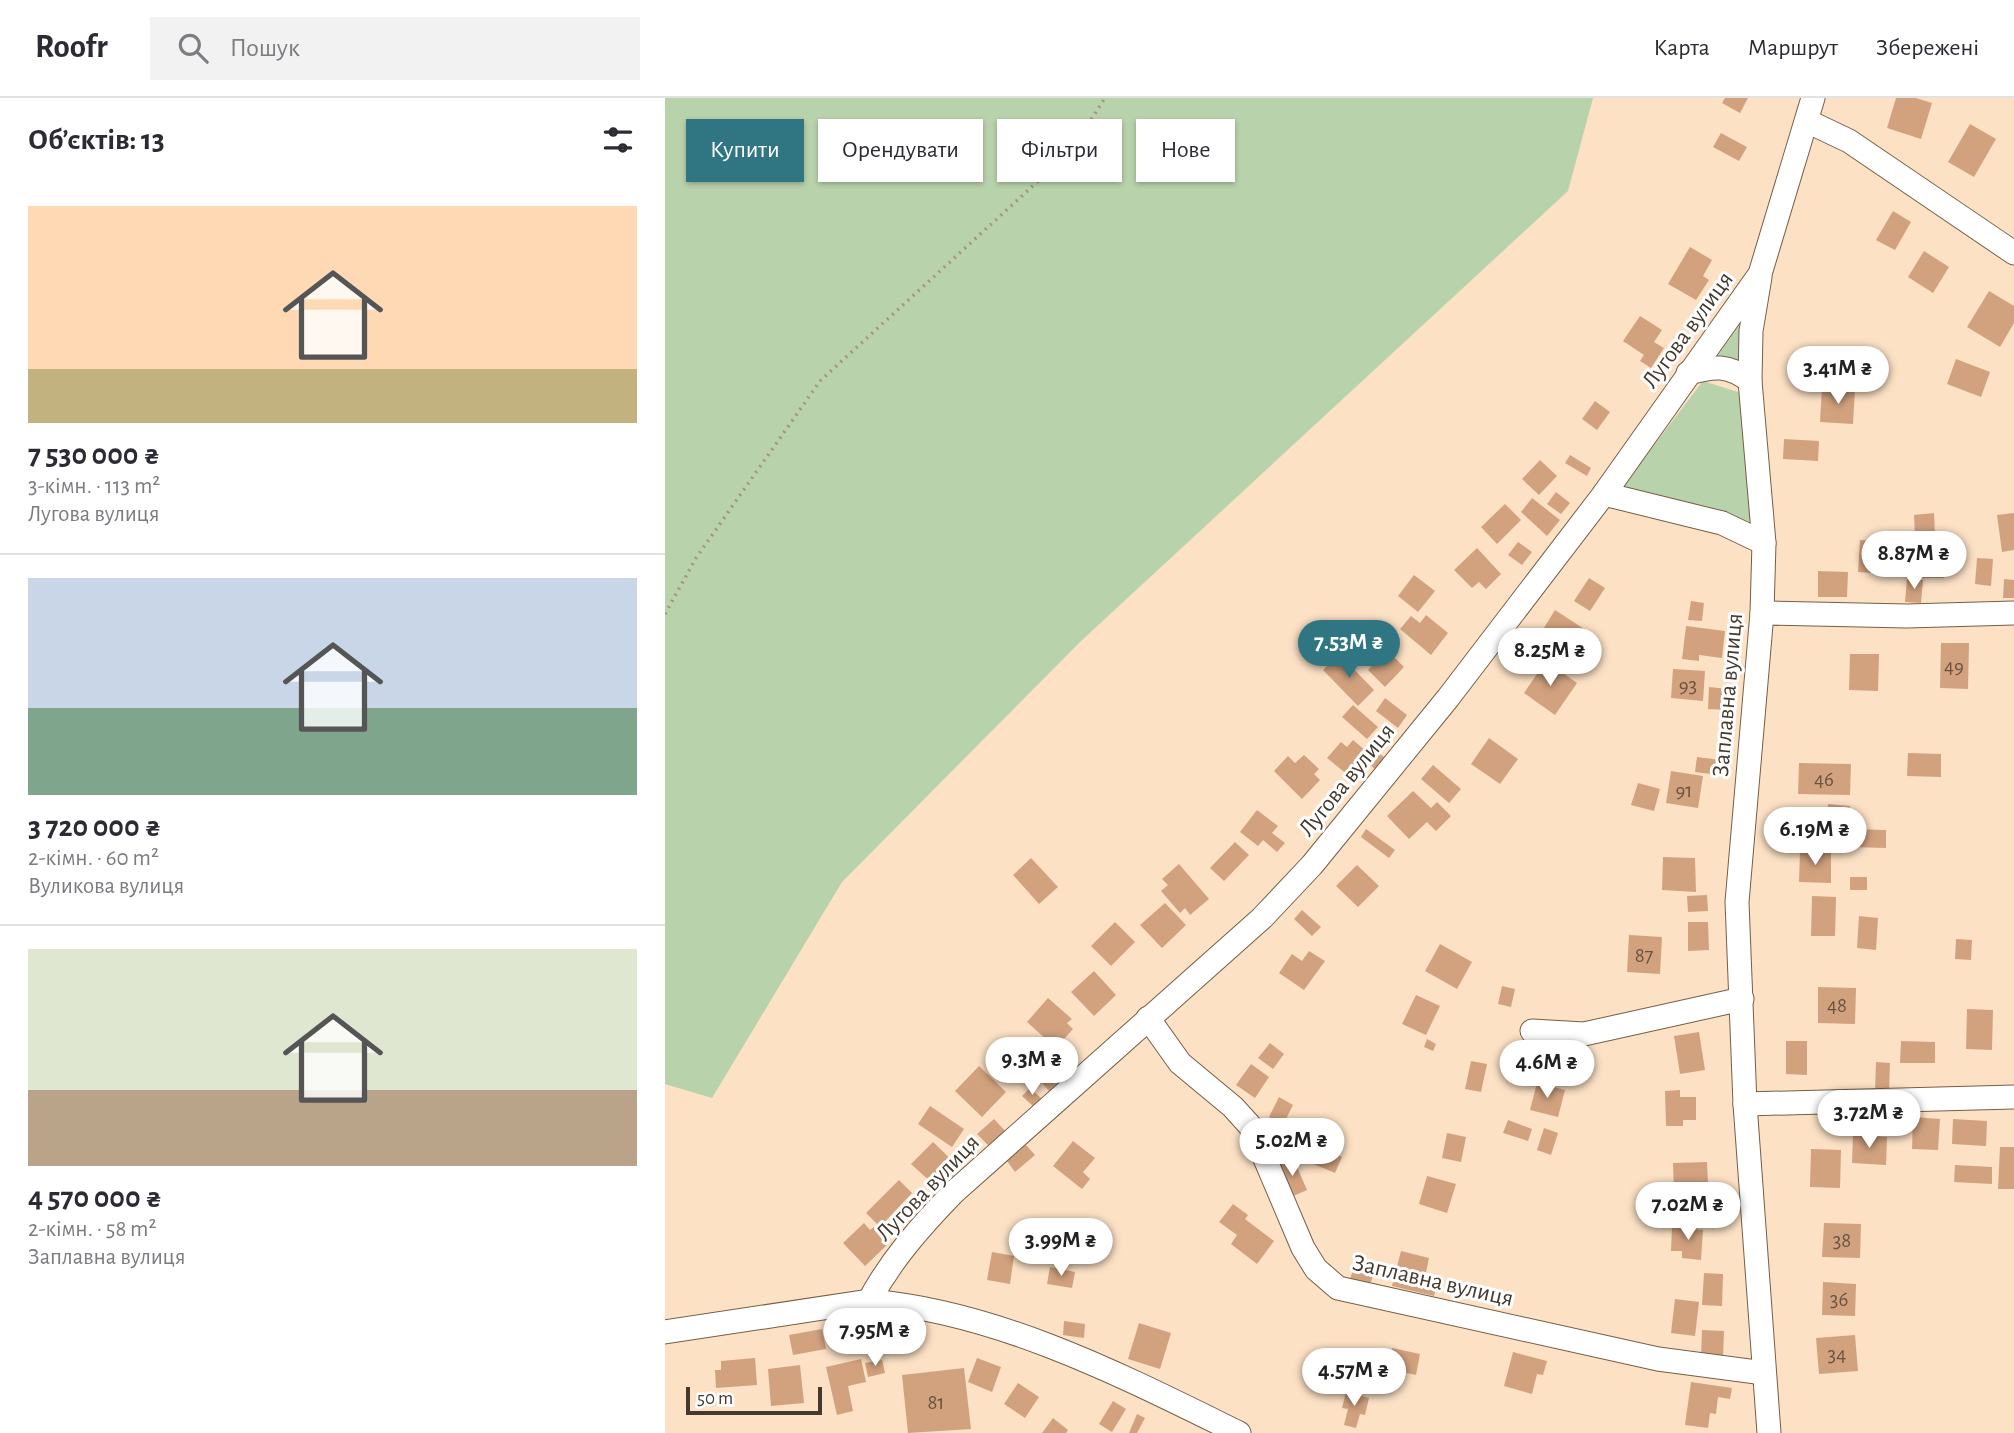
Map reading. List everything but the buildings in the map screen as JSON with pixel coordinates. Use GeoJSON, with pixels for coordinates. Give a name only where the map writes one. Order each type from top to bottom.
{"type":"FeatureCollection","features":[{"type":"Feature","properties":{"kind":"street","name":"Лугова вулиця"},"geometry":{"type":"LineString","coordinates":[[869,1301],[883,1275],[910,1238],[953,1193],[1262,918],[1312,865],[1448,698],[1604,494],[1760,274],[1813,98]]}},
{"type":"Feature","properties":{"kind":"street"},"geometry":{"type":"LineString","coordinates":[[1807,121],[1849,141],[2014,253]]}},
{"type":"Feature","properties":{"kind":"street","name":"Заплавна вулиця"},"geometry":{"type":"LineString","coordinates":[[1760,274],[1751,331],[1750,381],[1763,543],[1762,613],[1737,902],[1745,1104],[1769,1433]]}},
{"type":"Feature","properties":{"kind":"street"},"geometry":{"type":"LineString","coordinates":[[1688,373],[1717,366],[1736,370],[1750,381]]}},
{"type":"Feature","properties":{"kind":"street"},"geometry":{"type":"LineString","coordinates":[[1604,494],[1722,523],[1763,543]]}},
{"type":"Feature","properties":{"kind":"street"},"geometry":{"type":"LineString","coordinates":[[1762,613],[1907,616],[2014,613]]}},
{"type":"Feature","properties":{"kind":"street"},"geometry":{"type":"LineString","coordinates":[[1532,1031],[1584,1034],[1742,999]]}},
{"type":"Feature","properties":{"kind":"street","name":"Заплавна вулиця"},"geometry":{"type":"LineString","coordinates":[[1148,1018],[1180,1063],[1233,1107],[1252,1128],[1303,1248],[1316,1269],[1338,1288],[1658,1359],[1764,1373]]}},
{"type":"Feature","properties":{"kind":"street"},"geometry":{"type":"LineString","coordinates":[[1745,1104],[2014,1097]]}},
{"type":"Feature","properties":{"kind":"street"},"geometry":{"type":"LineString","coordinates":[[665,1332],[762,1315],[869,1301],[903,1304],[998,1329],[1082,1359],[1239,1433]]}},
{"type":"Feature","properties":{"kind":"path"},"geometry":{"type":"LineString","coordinates":[[665,614],[696,558],[820,381],[1071,151],[1105,98]]}},
{"type":"Feature","properties":{"kind":"green space"},"geometry":{"type":"Polygon","coordinates":[[[665,98],[1593,98],[1568,191],[1081,641],[842,882],[712,1098],[665,1084],[665,98]]]}},
{"type":"Feature","properties":{"kind":"green space"},"geometry":{"type":"Polygon","coordinates":[[[1743,320],[1741,365],[1716,358],[1743,320]]]}},
{"type":"Feature","properties":{"kind":"green space"},"geometry":{"type":"Polygon","coordinates":[[[1703,381],[1741,393],[1751,522],[1622,487],[1703,381]]]}}]}
